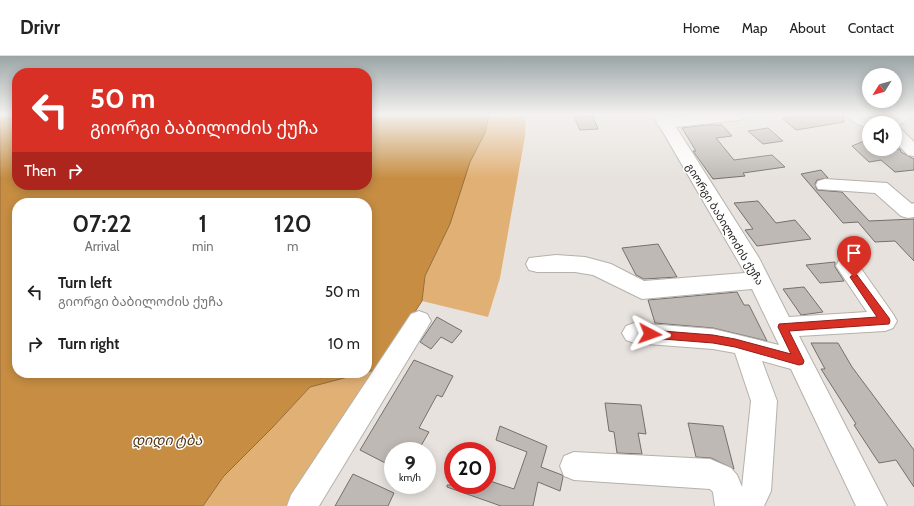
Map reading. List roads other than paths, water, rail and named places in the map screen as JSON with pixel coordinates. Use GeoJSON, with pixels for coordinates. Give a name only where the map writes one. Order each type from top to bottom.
{"type":"FeatureCollection","features":[{"type":"Feature","properties":{"kind":"street","name":"გიორგი ბაბილოძის ქუჩა"},"geometry":{"type":"LineString","coordinates":[[672,136],[751,264],[872,506]]}},
{"type":"Feature","properties":{"kind":"street"},"geometry":{"type":"LineString","coordinates":[[902,140],[914,151]]}},
{"type":"Feature","properties":{"kind":"street"},"geometry":{"type":"LineString","coordinates":[[825,185],[880,187],[908,211],[914,210]]}},
{"type":"Feature","properties":{"kind":"street"},"geometry":{"type":"LineString","coordinates":[[537,264],[588,264],[613,274],[626,283],[642,290],[759,280]]}},
{"type":"Feature","properties":{"kind":"street"},"geometry":{"type":"LineString","coordinates":[[782,327],[885,321],[847,266]]}},
{"type":"Feature","properties":{"kind":"street"},"geometry":{"type":"LineString","coordinates":[[302,506],[419,321]]}},
{"type":"Feature","properties":{"kind":"street"},"geometry":{"type":"LineString","coordinates":[[634,333],[713,339],[735,343],[799,361]]}},
{"type":"Feature","properties":{"kind":"street"},"geometry":{"type":"LineString","coordinates":[[735,506],[749,503],[756,491],[764,401],[747,355]]}},
{"type":"Feature","properties":{"kind":"street"},"geometry":{"type":"LineString","coordinates":[[574,466],[710,474],[719,477],[726,483],[730,506]]}},
{"type":"Feature","properties":{"kind":"water","name":"დიდი ტბა"},"geometry":{"type":"Polygon","coordinates":[[[0,136],[12,136],[12,190],[372,190],[372,136],[483,136],[470,162],[450,224],[425,276],[422,301],[378,369],[372,371],[372,198],[12,198],[12,378],[344,378],[310,387],[223,477],[203,506],[0,506],[0,136]]]}}]}
